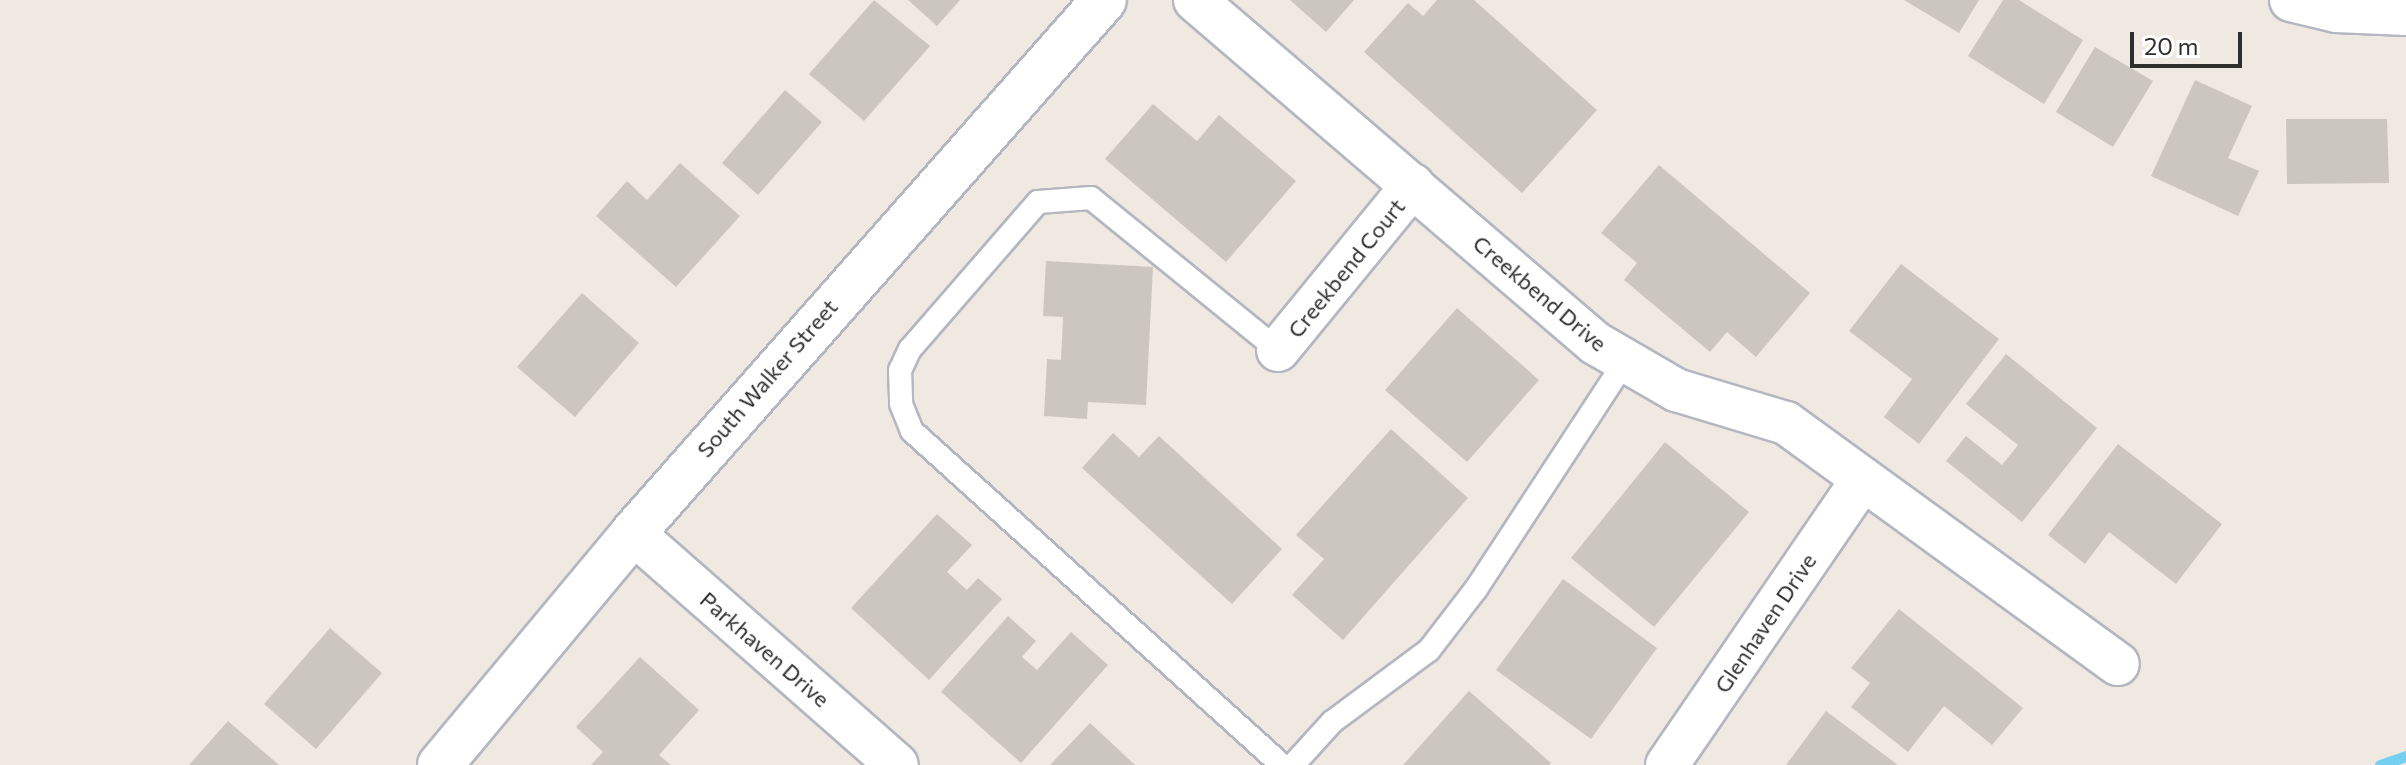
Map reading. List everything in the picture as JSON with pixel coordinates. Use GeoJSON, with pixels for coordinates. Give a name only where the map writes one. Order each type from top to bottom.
{"type":"FeatureCollection","features":[{"type":"Feature","properties":{"kind":"street","name":"South Walker Street"},"geometry":{"type":"LineString","coordinates":[[440,765],[633,533],[1104,0]]}},
{"type":"Feature","properties":{"kind":"street","name":"Creekbend Drive"},"geometry":{"type":"LineString","coordinates":[[1195,0],[1595,343],[1676,390],[1786,423],[2118,664]]}},
{"type":"Feature","properties":{"kind":"street"},"geometry":{"type":"LineString","coordinates":[[2291,0],[2336,11],[2406,14]]}},
{"type":"Feature","properties":{"kind":"street","name":"Creekbend Court"},"geometry":{"type":"LineString","coordinates":[[1278,350],[1413,185]]}},
{"type":"Feature","properties":{"kind":"street","name":"Glenhaven Drive"},"geometry":{"type":"LineString","coordinates":[[1667,765],[1862,480]]}},
{"type":"Feature","properties":{"kind":"street","name":"Parkhaven Drive"},"geometry":{"type":"LineString","coordinates":[[633,533],[897,765]]}},
{"type":"Feature","properties":{"kind":"lane"},"geometry":{"type":"LineString","coordinates":[[1278,350],[1091,198],[1038,202],[910,349],[900,370],[901,404],[912,431],[1281,765]]}},
{"type":"Feature","properties":{"kind":"lane"},"geometry":{"type":"LineString","coordinates":[[1293,765],[1332,722],[1429,650],[1476,589],[1625,361]]}},
{"type":"Feature","properties":{"kind":"building"},"geometry":{"type":"Polygon","coordinates":[[[874,0],[930,46],[864,121],[809,74],[874,0]]]}},
{"type":"Feature","properties":{"kind":"building"},"geometry":{"type":"Polygon","coordinates":[[[908,0],[960,0],[937,26],[908,0]]]}},
{"type":"Feature","properties":{"kind":"building"},"geometry":{"type":"Polygon","coordinates":[[[1290,0],[1354,0],[1326,32],[1290,0]]]}},
{"type":"Feature","properties":{"kind":"building"},"geometry":{"type":"Polygon","coordinates":[[[1437,0],[1474,0],[1597,110],[1522,193],[1364,52],[1408,3],[1423,16],[1437,0]]]}},
{"type":"Feature","properties":{"kind":"building"},"geometry":{"type":"Polygon","coordinates":[[[1904,0],[1979,0],[1959,33],[1904,0]]]}},
{"type":"Feature","properties":{"kind":"building"},"geometry":{"type":"Polygon","coordinates":[[[2003,0],[2019,0],[2083,40],[2044,104],[1968,56],[2003,0]]]}},
{"type":"Feature","properties":{"kind":"building"},"geometry":{"type":"Polygon","coordinates":[[[2095,47],[2153,81],[2113,147],[2056,112],[2095,47]]]}},
{"type":"Feature","properties":{"kind":"building"},"geometry":{"type":"Polygon","coordinates":[[[2195,80],[2252,106],[2228,158],[2259,171],[2238,216],[2151,176],[2195,80]]]}},
{"type":"Feature","properties":{"kind":"building"},"geometry":{"type":"Polygon","coordinates":[[[785,90],[822,122],[758,195],[722,163],[785,90]]]}},
{"type":"Feature","properties":{"kind":"building"},"geometry":{"type":"Polygon","coordinates":[[[1153,104],[1197,141],[1219,115],[1296,181],[1226,262],[1105,159],[1153,104]]]}},
{"type":"Feature","properties":{"kind":"building"},"geometry":{"type":"Polygon","coordinates":[[[2286,119],[2387,119],[2389,183],[2287,184],[2286,119]]]}},
{"type":"Feature","properties":{"kind":"building"},"geometry":{"type":"Polygon","coordinates":[[[680,163],[740,216],[676,287],[596,216],[627,181],[647,200],[680,163]]]}},
{"type":"Feature","properties":{"kind":"building"},"geometry":{"type":"Polygon","coordinates":[[[1659,165],[1810,293],[1756,357],[1727,332],[1710,352],[1624,280],[1637,263],[1601,233],[1659,165]]]}},
{"type":"Feature","properties":{"kind":"building"},"geometry":{"type":"Polygon","coordinates":[[[1046,261],[1153,267],[1146,405],[1088,402],[1087,419],[1044,416],[1047,359],[1061,360],[1063,317],[1043,316],[1046,261]]]}},
{"type":"Feature","properties":{"kind":"building"},"geometry":{"type":"Polygon","coordinates":[[[1901,264],[1999,339],[1919,444],[1884,417],[1912,379],[1849,331],[1901,264]]]}},
{"type":"Feature","properties":{"kind":"building"},"geometry":{"type":"Polygon","coordinates":[[[582,293],[639,343],[575,417],[517,367],[582,293]]]}},
{"type":"Feature","properties":{"kind":"building"},"geometry":{"type":"Polygon","coordinates":[[[1457,308],[1539,380],[1467,462],[1385,390],[1457,308]]]}},
{"type":"Feature","properties":{"kind":"building"},"geometry":{"type":"Polygon","coordinates":[[[2006,354],[2097,428],[2022,522],[1946,461],[1966,436],[2002,465],[2018,445],[1966,404],[2006,354]]]}},
{"type":"Feature","properties":{"kind":"building"},"geometry":{"type":"Polygon","coordinates":[[[1391,429],[1468,498],[1343,640],[1292,595],[1324,559],[1296,535],[1391,429]]]}},
{"type":"Feature","properties":{"kind":"building"},"geometry":{"type":"Polygon","coordinates":[[[1113,433],[1139,457],[1159,436],[1282,549],[1232,604],[1082,468],[1113,433]]]}},
{"type":"Feature","properties":{"kind":"building"},"geometry":{"type":"Polygon","coordinates":[[[1665,442],[1749,512],[1654,627],[1571,558],[1665,442]]]}},
{"type":"Feature","properties":{"kind":"building"},"geometry":{"type":"Polygon","coordinates":[[[2118,444],[2222,524],[2176,584],[2109,532],[2085,564],[2048,535],[2118,444]]]}},
{"type":"Feature","properties":{"kind":"building"},"geometry":{"type":"Polygon","coordinates":[[[937,514],[972,545],[947,572],[967,590],[978,578],[1002,599],[929,680],[851,608],[937,514]]]}},
{"type":"Feature","properties":{"kind":"building"},"geometry":{"type":"Polygon","coordinates":[[[1563,579],[1657,648],[1591,739],[1496,670],[1563,579]]]}},
{"type":"Feature","properties":{"kind":"building"},"geometry":{"type":"Polygon","coordinates":[[[1899,609],[2023,708],[1992,745],[1944,706],[1908,752],[1851,707],[1870,683],[1851,668],[1899,609]]]}},
{"type":"Feature","properties":{"kind":"building"},"geometry":{"type":"Polygon","coordinates":[[[1008,616],[1036,641],[1022,657],[1037,670],[1071,632],[1108,665],[1021,763],[941,692],[1008,616]]]}},
{"type":"Feature","properties":{"kind":"building"},"geometry":{"type":"Polygon","coordinates":[[[330,628],[382,673],[316,749],[264,704],[330,628]]]}},
{"type":"Feature","properties":{"kind":"building"},"geometry":{"type":"Polygon","coordinates":[[[640,657],[699,710],[659,755],[671,765],[591,765],[603,752],[576,727],[640,657]]]}},
{"type":"Feature","properties":{"kind":"building"},"geometry":{"type":"Polygon","coordinates":[[[1469,691],[1551,763],[1403,765],[1469,691]]]}},
{"type":"Feature","properties":{"kind":"building"},"geometry":{"type":"Polygon","coordinates":[[[1826,711],[1898,765],[1786,765],[1826,711]]]}},
{"type":"Feature","properties":{"kind":"building"},"geometry":{"type":"Polygon","coordinates":[[[228,721],[279,765],[189,765],[228,721]]]}},
{"type":"Feature","properties":{"kind":"building"},"geometry":{"type":"Polygon","coordinates":[[[1090,723],[1135,765],[1050,765],[1090,723]]]}},
{"type":"Feature","properties":{"kind":"waterway"},"geometry":{"type":"LineString","coordinates":[[2380,765],[2406,756]]}}]}
